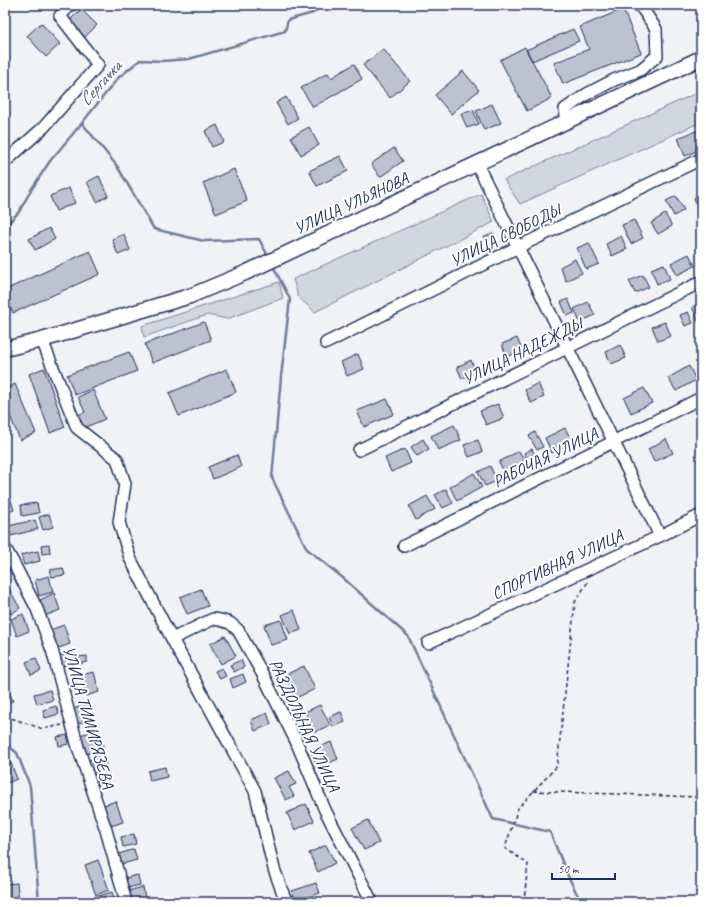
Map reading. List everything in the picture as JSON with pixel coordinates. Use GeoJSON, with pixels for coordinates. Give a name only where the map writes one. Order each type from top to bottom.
{"type":"FeatureCollection","features":[{"type":"Feature","properties":{"kind":"main road","name":"УЛИЦА УЛЬЯНОВА"},"geometry":{"type":"LineString","coordinates":[[5,349],[42,340],[190,296],[245,273],[701,58]]}},
{"type":"Feature","properties":{"kind":"street"},"geometry":{"type":"LineString","coordinates":[[5,162],[44,127],[98,66],[60,16],[70,5]]}},
{"type":"Feature","properties":{"kind":"street"},"geometry":{"type":"LineString","coordinates":[[565,122],[565,109],[587,94],[614,80],[640,70],[657,56],[656,29],[639,5]]}},
{"type":"Feature","properties":{"kind":"street","name":"УЛИЦА СВОБОДЫ"},"geometry":{"type":"LineString","coordinates":[[326,343],[518,247],[701,159]]}},
{"type":"Feature","properties":{"kind":"street"},"geometry":{"type":"LineString","coordinates":[[477,164],[660,536]]}},
{"type":"Feature","properties":{"kind":"street","name":"УЛИЦА НАДЕЖДЫ"},"geometry":{"type":"LineString","coordinates":[[359,450],[701,282]]}},
{"type":"Feature","properties":{"kind":"street"},"geometry":{"type":"LineString","coordinates":[[42,340],[77,428],[117,459],[125,484],[119,522],[130,558],[172,639],[255,791],[274,869],[284,896],[288,902]]}},
{"type":"Feature","properties":{"kind":"street","name":"РАБОЧАЯ УЛИЦА"},"geometry":{"type":"LineString","coordinates":[[404,546],[701,398]]}},
{"type":"Feature","properties":{"kind":"street","name":"СПОРТИВНАЯ УЛИЦА"},"geometry":{"type":"LineString","coordinates":[[428,644],[660,536],[701,515]]}},
{"type":"Feature","properties":{"kind":"street","name":"УЛИЦА ТИМИРЯЗЕВА"},"geometry":{"type":"LineString","coordinates":[[5,548],[37,609],[52,650],[78,747],[106,830],[126,902]]}},
{"type":"Feature","properties":{"kind":"street","name":"РАЗДОЛЬНАЯ УЛИЦА"},"geometry":{"type":"LineString","coordinates":[[172,639],[213,619],[230,623],[238,630],[293,734],[325,810],[372,902]]}},
{"type":"Feature","properties":{"kind":"path"},"geometry":{"type":"LineString","coordinates":[[524,902],[528,864],[505,848],[518,808],[557,766],[575,602],[600,564]]}},
{"type":"Feature","properties":{"kind":"path"},"geometry":{"type":"LineString","coordinates":[[5,716],[43,729],[71,723]]}},
{"type":"Feature","properties":{"kind":"path"},"geometry":{"type":"LineString","coordinates":[[533,791],[701,797]]}},
{"type":"Feature","properties":{"kind":"shaded area"},"geometry":{"type":"Polygon","coordinates":[[[701,91],[701,122],[520,204],[504,180],[701,91]]]}},
{"type":"Feature","properties":{"kind":"shaded area"},"geometry":{"type":"Polygon","coordinates":[[[481,194],[494,222],[315,312],[298,297],[293,279],[481,194]]]}},
{"type":"Feature","properties":{"kind":"shaded area"},"geometry":{"type":"Polygon","coordinates":[[[279,282],[283,298],[227,319],[207,315],[144,337],[142,326],[279,282]]]}},
{"type":"Feature","properties":{"kind":"building"},"geometry":{"type":"Polygon","coordinates":[[[81,9],[97,25],[84,38],[68,22],[81,9]]]}},
{"type":"Feature","properties":{"kind":"building"},"geometry":{"type":"Polygon","coordinates":[[[623,9],[641,53],[563,84],[554,63],[589,49],[580,27],[623,9]]]}},
{"type":"Feature","properties":{"kind":"building"},"geometry":{"type":"Polygon","coordinates":[[[41,23],[60,44],[46,57],[27,36],[41,23]]]}},
{"type":"Feature","properties":{"kind":"building"},"geometry":{"type":"Polygon","coordinates":[[[573,29],[579,41],[532,61],[526,50],[573,29]]]}},
{"type":"Feature","properties":{"kind":"building"},"geometry":{"type":"Polygon","coordinates":[[[525,47],[552,98],[527,111],[500,60],[525,47]]]}},
{"type":"Feature","properties":{"kind":"building"},"geometry":{"type":"Polygon","coordinates":[[[383,49],[410,81],[390,98],[363,65],[383,49]]]}},
{"type":"Feature","properties":{"kind":"building"},"geometry":{"type":"Polygon","coordinates":[[[354,64],[362,79],[313,107],[301,88],[328,73],[331,78],[354,64]]]}},
{"type":"Feature","properties":{"kind":"building"},"geometry":{"type":"Polygon","coordinates":[[[463,71],[479,90],[451,114],[435,95],[463,71]]]}},
{"type":"Feature","properties":{"kind":"building"},"geometry":{"type":"Polygon","coordinates":[[[286,97],[298,118],[288,124],[276,103],[286,97]]]}},
{"type":"Feature","properties":{"kind":"building"},"geometry":{"type":"Polygon","coordinates":[[[492,104],[501,123],[484,130],[476,111],[492,104]]]}},
{"type":"Feature","properties":{"kind":"building"},"geometry":{"type":"Polygon","coordinates":[[[473,110],[479,124],[467,128],[461,114],[473,110]]]}},
{"type":"Feature","properties":{"kind":"building"},"geometry":{"type":"Polygon","coordinates":[[[217,125],[224,142],[212,147],[205,131],[217,125]]]}},
{"type":"Feature","properties":{"kind":"building"},"geometry":{"type":"Polygon","coordinates":[[[309,127],[319,145],[301,155],[291,137],[309,127]]]}},
{"type":"Feature","properties":{"kind":"building"},"geometry":{"type":"Polygon","coordinates":[[[701,129],[701,149],[685,156],[678,138],[701,129]]]}},
{"type":"Feature","properties":{"kind":"building"},"geometry":{"type":"Polygon","coordinates":[[[394,148],[403,161],[380,177],[371,164],[394,148]]]}},
{"type":"Feature","properties":{"kind":"building"},"geometry":{"type":"Polygon","coordinates":[[[340,156],[348,171],[317,186],[309,171],[340,156]]]}},
{"type":"Feature","properties":{"kind":"building"},"geometry":{"type":"Polygon","coordinates":[[[234,169],[247,201],[216,214],[203,183],[234,169]]]}},
{"type":"Feature","properties":{"kind":"building"},"geometry":{"type":"Polygon","coordinates":[[[99,176],[108,196],[97,202],[87,182],[99,176]]]}},
{"type":"Feature","properties":{"kind":"building"},"geometry":{"type":"Polygon","coordinates":[[[69,188],[75,203],[56,211],[50,196],[69,188]]]}},
{"type":"Feature","properties":{"kind":"building"},"geometry":{"type":"Polygon","coordinates":[[[701,195],[701,212],[694,198],[701,195]]]}},
{"type":"Feature","properties":{"kind":"building"},"geometry":{"type":"Polygon","coordinates":[[[676,196],[684,210],[674,216],[666,201],[676,196]]]}},
{"type":"Feature","properties":{"kind":"building"},"geometry":{"type":"Polygon","coordinates":[[[665,214],[672,226],[658,234],[651,223],[665,214]]]}},
{"type":"Feature","properties":{"kind":"building"},"geometry":{"type":"Polygon","coordinates":[[[634,220],[643,238],[631,244],[622,225],[634,220]]]}},
{"type":"Feature","properties":{"kind":"building"},"geometry":{"type":"Polygon","coordinates":[[[49,228],[55,239],[35,250],[29,239],[49,228]]]}},
{"type":"Feature","properties":{"kind":"building"},"geometry":{"type":"Polygon","coordinates":[[[493,233],[498,244],[490,248],[484,237],[493,233]]]}},
{"type":"Feature","properties":{"kind":"building"},"geometry":{"type":"Polygon","coordinates":[[[124,234],[130,250],[118,255],[112,239],[124,234]]]}},
{"type":"Feature","properties":{"kind":"building"},"geometry":{"type":"Polygon","coordinates":[[[621,236],[627,249],[612,256],[606,244],[621,236]]]}},
{"type":"Feature","properties":{"kind":"building"},"geometry":{"type":"Polygon","coordinates":[[[589,243],[599,264],[586,269],[577,248],[589,243]]]}},
{"type":"Feature","properties":{"kind":"building"},"geometry":{"type":"Polygon","coordinates":[[[90,251],[100,274],[13,313],[5,296],[5,290],[90,251]]]}},
{"type":"Feature","properties":{"kind":"building"},"geometry":{"type":"Polygon","coordinates":[[[689,254],[695,266],[677,275],[671,263],[689,254]]]}},
{"type":"Feature","properties":{"kind":"building"},"geometry":{"type":"Polygon","coordinates":[[[575,259],[582,273],[566,281],[560,267],[575,259]]]}},
{"type":"Feature","properties":{"kind":"building"},"geometry":{"type":"Polygon","coordinates":[[[664,264],[670,279],[657,284],[651,269],[664,264]]]}},
{"type":"Feature","properties":{"kind":"building"},"geometry":{"type":"Polygon","coordinates":[[[643,275],[649,287],[635,293],[629,281],[643,275]]]}},
{"type":"Feature","properties":{"kind":"building"},"geometry":{"type":"Polygon","coordinates":[[[568,299],[574,313],[567,316],[561,302],[568,299]]]}},
{"type":"Feature","properties":{"kind":"building"},"geometry":{"type":"Polygon","coordinates":[[[588,302],[595,315],[580,322],[574,309],[588,302]]]}},
{"type":"Feature","properties":{"kind":"building"},"geometry":{"type":"Polygon","coordinates":[[[701,303],[701,322],[699,323],[692,307],[701,303]]]}},
{"type":"Feature","properties":{"kind":"building"},"geometry":{"type":"Polygon","coordinates":[[[688,312],[693,323],[685,326],[680,315],[688,312]]]}},
{"type":"Feature","properties":{"kind":"building"},"geometry":{"type":"Polygon","coordinates":[[[204,322],[211,340],[152,363],[145,344],[204,322]]]}},
{"type":"Feature","properties":{"kind":"building"},"geometry":{"type":"Polygon","coordinates":[[[665,322],[671,336],[658,341],[652,327],[665,322]]]}},
{"type":"Feature","properties":{"kind":"building"},"geometry":{"type":"Polygon","coordinates":[[[517,338],[522,350],[507,357],[502,344],[517,338]]]}},
{"type":"Feature","properties":{"kind":"building"},"geometry":{"type":"Polygon","coordinates":[[[620,345],[626,358],[611,364],[606,352],[620,345]]]}},
{"type":"Feature","properties":{"kind":"building"},"geometry":{"type":"Polygon","coordinates":[[[129,352],[137,371],[75,395],[67,375],[129,352]]]}},
{"type":"Feature","properties":{"kind":"building"},"geometry":{"type":"Polygon","coordinates":[[[358,354],[364,369],[347,376],[341,362],[358,354]]]}},
{"type":"Feature","properties":{"kind":"building"},"geometry":{"type":"Polygon","coordinates":[[[471,360],[476,372],[462,379],[457,367],[471,360]]]}},
{"type":"Feature","properties":{"kind":"building"},"geometry":{"type":"Polygon","coordinates":[[[689,366],[696,380],[676,391],[668,378],[689,366]]]}},
{"type":"Feature","properties":{"kind":"building"},"geometry":{"type":"Polygon","coordinates":[[[44,368],[65,427],[50,433],[29,374],[44,368]]]}},
{"type":"Feature","properties":{"kind":"building"},"geometry":{"type":"Polygon","coordinates":[[[227,369],[236,392],[179,416],[169,393],[227,369]]]}},
{"type":"Feature","properties":{"kind":"building"},"geometry":{"type":"Polygon","coordinates":[[[538,383],[544,397],[531,403],[525,390],[538,383]]]}},
{"type":"Feature","properties":{"kind":"building"},"geometry":{"type":"Polygon","coordinates":[[[15,384],[36,433],[20,440],[5,404],[5,389],[15,384]]]}},
{"type":"Feature","properties":{"kind":"building"},"geometry":{"type":"Polygon","coordinates":[[[644,388],[652,403],[631,413],[624,398],[644,388]]]}},
{"type":"Feature","properties":{"kind":"building"},"geometry":{"type":"Polygon","coordinates":[[[93,390],[105,419],[81,429],[75,416],[85,412],[78,397],[93,390]]]}},
{"type":"Feature","properties":{"kind":"building"},"geometry":{"type":"Polygon","coordinates":[[[387,399],[394,414],[364,427],[357,411],[387,399]]]}},
{"type":"Feature","properties":{"kind":"building"},"geometry":{"type":"Polygon","coordinates":[[[498,404],[504,418],[486,425],[480,411],[498,404]]]}},
{"type":"Feature","properties":{"kind":"building"},"geometry":{"type":"Polygon","coordinates":[[[454,425],[461,440],[438,450],[431,436],[454,425]]]}},
{"type":"Feature","properties":{"kind":"building"},"geometry":{"type":"Polygon","coordinates":[[[565,428],[573,443],[552,453],[545,438],[565,428]]]}},
{"type":"Feature","properties":{"kind":"building"},"geometry":{"type":"Polygon","coordinates":[[[535,432],[543,447],[537,450],[529,436],[535,432]]]}},
{"type":"Feature","properties":{"kind":"building"},"geometry":{"type":"Polygon","coordinates":[[[423,439],[429,449],[417,456],[411,447],[423,439]]]}},
{"type":"Feature","properties":{"kind":"building"},"geometry":{"type":"Polygon","coordinates":[[[666,439],[673,453],[654,462],[648,449],[666,439]]]}},
{"type":"Feature","properties":{"kind":"building"},"geometry":{"type":"Polygon","coordinates":[[[478,440],[482,452],[469,457],[464,445],[478,440]]]}},
{"type":"Feature","properties":{"kind":"building"},"geometry":{"type":"Polygon","coordinates":[[[405,449],[411,463],[391,472],[385,458],[405,449]]]}},
{"type":"Feature","properties":{"kind":"building"},"geometry":{"type":"Polygon","coordinates":[[[532,449],[538,461],[530,465],[524,453],[532,449]]]}},
{"type":"Feature","properties":{"kind":"building"},"geometry":{"type":"Polygon","coordinates":[[[519,451],[527,465],[506,476],[499,462],[519,451]]]}},
{"type":"Feature","properties":{"kind":"building"},"geometry":{"type":"Polygon","coordinates":[[[237,455],[241,467],[213,479],[208,467],[237,455]]]}},
{"type":"Feature","properties":{"kind":"building"},"geometry":{"type":"Polygon","coordinates":[[[490,466],[497,481],[485,486],[478,472],[490,466]]]}},
{"type":"Feature","properties":{"kind":"building"},"geometry":{"type":"Polygon","coordinates":[[[474,473],[482,487],[457,501],[450,487],[474,473]]]}},
{"type":"Feature","properties":{"kind":"building"},"geometry":{"type":"Polygon","coordinates":[[[446,489],[453,503],[443,508],[435,495],[446,489]]]}},
{"type":"Feature","properties":{"kind":"building"},"geometry":{"type":"Polygon","coordinates":[[[427,496],[435,509],[416,520],[409,506],[427,496]]]}},
{"type":"Feature","properties":{"kind":"building"},"geometry":{"type":"Polygon","coordinates":[[[10,497],[14,510],[5,513],[5,498],[10,497]]]}},
{"type":"Feature","properties":{"kind":"building"},"geometry":{"type":"Polygon","coordinates":[[[37,503],[39,513],[22,516],[21,505],[37,503]]]}},
{"type":"Feature","properties":{"kind":"building"},"geometry":{"type":"Polygon","coordinates":[[[49,514],[53,527],[43,530],[39,517],[49,514]]]}},
{"type":"Feature","properties":{"kind":"building"},"geometry":{"type":"Polygon","coordinates":[[[35,520],[38,529],[11,536],[8,526],[35,520]]]}},
{"type":"Feature","properties":{"kind":"building"},"geometry":{"type":"Polygon","coordinates":[[[49,544],[50,553],[42,554],[41,545],[49,544]]]}},
{"type":"Feature","properties":{"kind":"building"},"geometry":{"type":"Polygon","coordinates":[[[38,551],[40,561],[24,565],[21,555],[38,551]]]}},
{"type":"Feature","properties":{"kind":"building"},"geometry":{"type":"Polygon","coordinates":[[[63,568],[65,575],[52,577],[50,570],[63,568]]]}},
{"type":"Feature","properties":{"kind":"building"},"geometry":{"type":"Polygon","coordinates":[[[49,576],[53,592],[39,596],[35,580],[49,576]]]}},
{"type":"Feature","properties":{"kind":"building"},"geometry":{"type":"Polygon","coordinates":[[[5,584],[20,608],[11,614],[5,604],[5,584]]]}},
{"type":"Feature","properties":{"kind":"building"},"geometry":{"type":"Polygon","coordinates":[[[201,589],[208,606],[187,614],[180,597],[201,589]]]}},
{"type":"Feature","properties":{"kind":"building"},"geometry":{"type":"Polygon","coordinates":[[[54,593],[60,610],[45,616],[40,600],[54,593]]]}},
{"type":"Feature","properties":{"kind":"building"},"geometry":{"type":"Polygon","coordinates":[[[294,610],[301,630],[290,634],[282,615],[294,610]]]}},
{"type":"Feature","properties":{"kind":"building"},"geometry":{"type":"Polygon","coordinates":[[[23,614],[29,631],[17,636],[11,619],[23,614]]]}},
{"type":"Feature","properties":{"kind":"building"},"geometry":{"type":"Polygon","coordinates":[[[281,620],[288,640],[271,645],[264,625],[281,620]]]}},
{"type":"Feature","properties":{"kind":"building"},"geometry":{"type":"Polygon","coordinates":[[[64,625],[70,644],[56,649],[50,630],[64,625]]]}},
{"type":"Feature","properties":{"kind":"building"},"geometry":{"type":"Polygon","coordinates":[[[225,636],[236,656],[221,664],[210,644],[225,636]]]}},
{"type":"Feature","properties":{"kind":"building"},"geometry":{"type":"Polygon","coordinates":[[[69,654],[71,664],[60,667],[57,656],[69,654]]]}},
{"type":"Feature","properties":{"kind":"building"},"geometry":{"type":"Polygon","coordinates":[[[87,656],[87,662],[77,664],[77,657],[87,656]]]}},
{"type":"Feature","properties":{"kind":"building"},"geometry":{"type":"Polygon","coordinates":[[[36,658],[41,671],[31,675],[26,662],[36,658]]]}},
{"type":"Feature","properties":{"kind":"building"},"geometry":{"type":"Polygon","coordinates":[[[241,660],[244,667],[234,672],[230,665],[241,660]]]}},
{"type":"Feature","properties":{"kind":"building"},"geometry":{"type":"Polygon","coordinates":[[[304,666],[315,689],[296,698],[285,675],[304,666]]]}},
{"type":"Feature","properties":{"kind":"building"},"geometry":{"type":"Polygon","coordinates":[[[222,668],[226,676],[220,679],[215,671],[222,668]]]}},
{"type":"Feature","properties":{"kind":"building"},"geometry":{"type":"Polygon","coordinates":[[[94,672],[99,692],[86,696],[80,675],[94,672]]]}},
{"type":"Feature","properties":{"kind":"building"},"geometry":{"type":"Polygon","coordinates":[[[243,674],[246,682],[233,688],[230,679],[243,674]]]}},
{"type":"Feature","properties":{"kind":"building"},"geometry":{"type":"Polygon","coordinates":[[[8,689],[13,701],[5,703],[5,690],[8,689]]]}},
{"type":"Feature","properties":{"kind":"building"},"geometry":{"type":"Polygon","coordinates":[[[50,690],[53,700],[37,704],[34,694],[50,690]]]}},
{"type":"Feature","properties":{"kind":"building"},"geometry":{"type":"Polygon","coordinates":[[[89,705],[93,719],[76,724],[72,709],[89,705]]]}},
{"type":"Feature","properties":{"kind":"building"},"geometry":{"type":"Polygon","coordinates":[[[320,705],[330,725],[315,732],[305,712],[320,705]]]}},
{"type":"Feature","properties":{"kind":"building"},"geometry":{"type":"Polygon","coordinates":[[[56,706],[59,714],[45,718],[43,710],[56,706]]]}},
{"type":"Feature","properties":{"kind":"building"},"geometry":{"type":"Polygon","coordinates":[[[341,712],[345,722],[333,727],[329,717],[341,712]]]}},
{"type":"Feature","properties":{"kind":"building"},"geometry":{"type":"Polygon","coordinates":[[[267,713],[271,724],[255,731],[251,720],[267,713]]]}},
{"type":"Feature","properties":{"kind":"building"},"geometry":{"type":"Polygon","coordinates":[[[98,730],[104,749],[85,754],[80,735],[98,730]]]}},
{"type":"Feature","properties":{"kind":"building"},"geometry":{"type":"Polygon","coordinates":[[[67,735],[69,744],[59,746],[57,737],[67,735]]]}},
{"type":"Feature","properties":{"kind":"building"},"geometry":{"type":"Polygon","coordinates":[[[331,742],[338,759],[318,768],[311,751],[331,742]]]}},
{"type":"Feature","properties":{"kind":"building"},"geometry":{"type":"Polygon","coordinates":[[[103,755],[106,765],[92,770],[89,760],[103,755]]]}},
{"type":"Feature","properties":{"kind":"building"},"geometry":{"type":"Polygon","coordinates":[[[11,763],[17,779],[5,784],[5,765],[11,763]]]}},
{"type":"Feature","properties":{"kind":"building"},"geometry":{"type":"Polygon","coordinates":[[[165,767],[167,777],[150,781],[148,771],[165,767]]]}},
{"type":"Feature","properties":{"kind":"building"},"geometry":{"type":"Polygon","coordinates":[[[107,769],[110,780],[95,784],[91,774],[107,769]]]}},
{"type":"Feature","properties":{"kind":"building"},"geometry":{"type":"Polygon","coordinates":[[[289,771],[296,784],[289,787],[294,796],[286,800],[274,778],[289,771]]]}},
{"type":"Feature","properties":{"kind":"building"},"geometry":{"type":"Polygon","coordinates":[[[116,801],[123,822],[108,827],[101,806],[116,801]]]}},
{"type":"Feature","properties":{"kind":"building"},"geometry":{"type":"Polygon","coordinates":[[[306,804],[314,821],[295,830],[287,813],[306,804]]]}},
{"type":"Feature","properties":{"kind":"building"},"geometry":{"type":"Polygon","coordinates":[[[368,820],[379,843],[364,850],[352,828],[368,820]]]}},
{"type":"Feature","properties":{"kind":"building"},"geometry":{"type":"Polygon","coordinates":[[[134,834],[136,844],[123,847],[121,837],[134,834]]]}},
{"type":"Feature","properties":{"kind":"building"},"geometry":{"type":"Polygon","coordinates":[[[326,845],[335,863],[318,872],[309,853],[326,845]]]}},
{"type":"Feature","properties":{"kind":"building"},"geometry":{"type":"Polygon","coordinates":[[[134,849],[137,860],[122,864],[119,854],[134,849]]]}},
{"type":"Feature","properties":{"kind":"building"},"geometry":{"type":"Polygon","coordinates":[[[98,860],[109,890],[96,895],[85,865],[98,860]]]}},
{"type":"Feature","properties":{"kind":"building"},"geometry":{"type":"Polygon","coordinates":[[[138,875],[140,885],[127,888],[125,878],[138,875]]]}},
{"type":"Feature","properties":{"kind":"building"},"geometry":{"type":"Polygon","coordinates":[[[17,883],[19,902],[5,902],[5,884],[17,883]]]}},
{"type":"Feature","properties":{"kind":"building"},"geometry":{"type":"Polygon","coordinates":[[[316,883],[320,893],[296,901],[292,891],[316,883]]]}},
{"type":"Feature","properties":{"kind":"building"},"geometry":{"type":"Polygon","coordinates":[[[143,887],[145,899],[130,902],[128,891],[143,887]]]}},
{"type":"Feature","properties":{"kind":"building"},"geometry":{"type":"Polygon","coordinates":[[[112,892],[115,901],[98,902],[96,897],[112,892]]]}},
{"type":"Feature","properties":{"kind":"waterway","name":"Сергачка"},"geometry":{"type":"LineString","coordinates":[[5,226],[19,212],[50,161],[118,78],[140,60],[162,61],[189,59],[285,31],[288,20],[313,13],[322,5]]}},
{"type":"Feature","properties":{"kind":"waterway"},"geometry":{"type":"LineString","coordinates":[[82,123],[117,166],[154,229],[204,241],[259,239],[267,254]]}},
{"type":"Feature","properties":{"kind":"waterway"},"geometry":{"type":"LineString","coordinates":[[274,268],[290,299],[272,478],[307,549],[343,578],[408,636],[493,819],[550,832],[568,876],[581,902]]}},
{"type":"Feature","properties":{"kind":"waterway"},"geometry":{"type":"LineString","coordinates":[[5,743],[17,753],[30,786],[39,902]]}}]}
